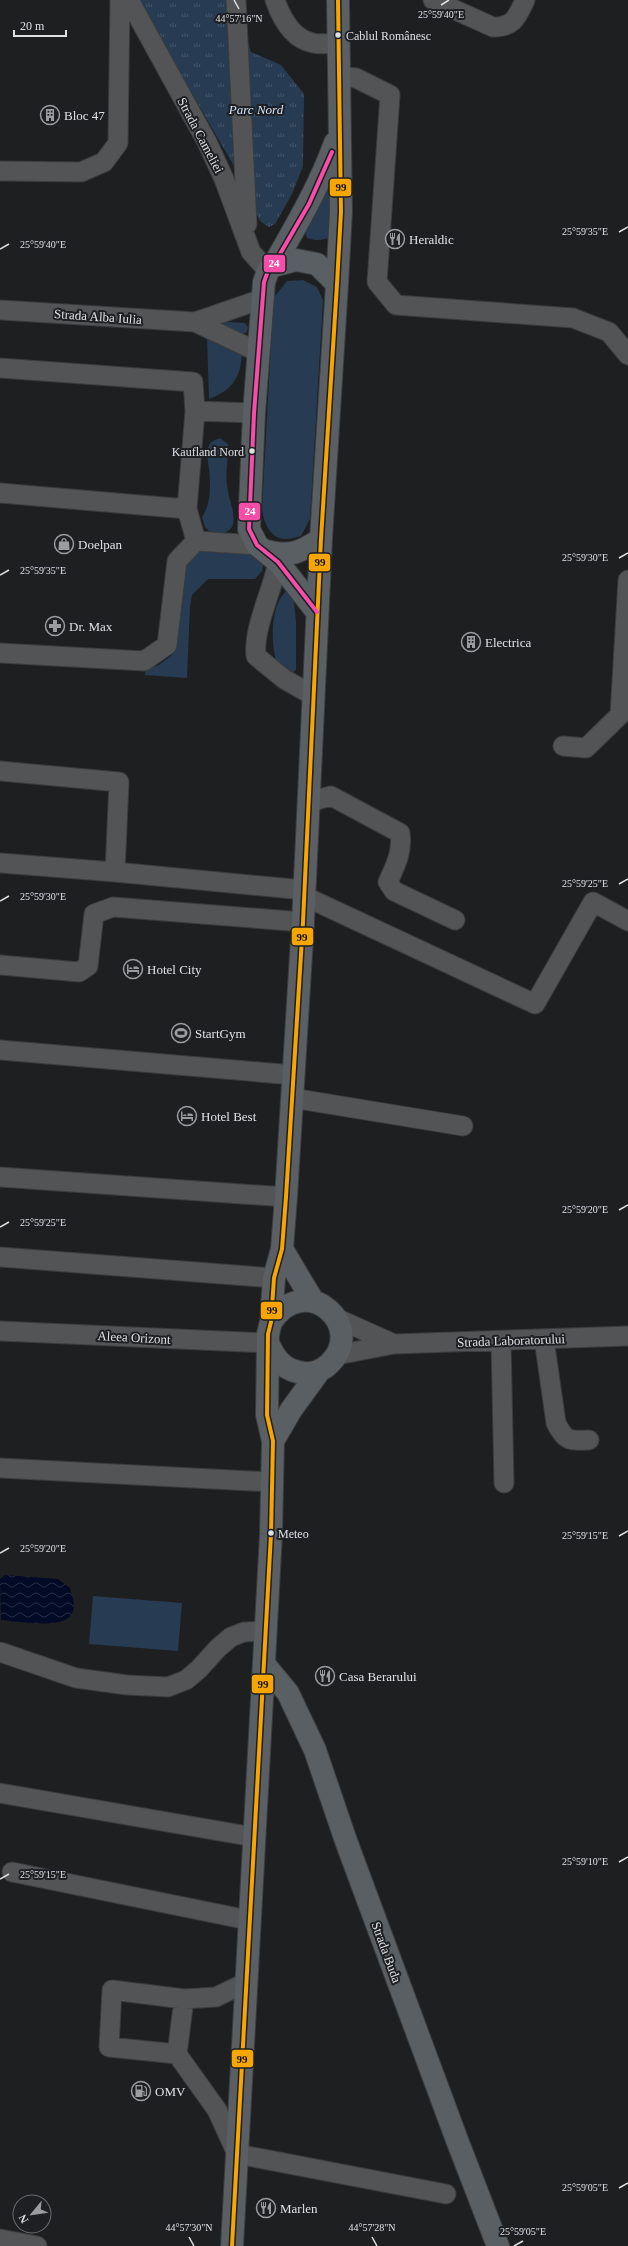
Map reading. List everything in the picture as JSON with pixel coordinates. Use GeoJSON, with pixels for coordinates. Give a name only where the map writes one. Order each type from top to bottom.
{"type":"FeatureCollection","features":[{"type":"Feature","properties":{"kind":"main road"},"geometry":{"type":"LineString","coordinates":[[232,2246],[248,1920],[264,1664],[272,1482],[273,1441],[267,1415],[270,1337],[274,1278],[282,1250],[294,1075],[309,802],[317,612],[341,212],[338,0]]}},
{"type":"Feature","properties":{"kind":"main road"},"geometry":{"type":"LineString","coordinates":[[317,612],[267,553],[249,529],[254,413],[264,282],[324,173],[339,133]]}},
{"type":"Feature","properties":{"kind":"main road"},"geometry":{"type":"LineString","coordinates":[[271,269],[296,260],[317,264],[337,284]]}},
{"type":"Feature","properties":{"kind":"main road"},"geometry":{"type":"LineString","coordinates":[[267,553],[283,555],[295,554],[321,539]]}},
{"type":"Feature","properties":{"kind":"main road"},"geometry":{"type":"LineString","coordinates":[[282,1250],[313,1301]]}},
{"type":"Feature","properties":{"kind":"main road"},"geometry":{"type":"LineString","coordinates":[[273,1441],[291,1410],[320,1370],[337,1355],[341,1336],[336,1318],[326,1308],[313,1301],[301,1300],[288,1304],[278,1312],[270,1337],[275,1358],[284,1367],[295,1372],[308,1373],[320,1370]]}},
{"type":"Feature","properties":{"kind":"main road","name":"Strada Buda"},"geometry":{"type":"LineString","coordinates":[[264,1664],[288,1693],[315,1750],[346,1841],[498,2246]]}},
{"type":"Feature","properties":{"kind":"street"},"geometry":{"type":"LineString","coordinates":[[0,171],[81,172],[104,162],[118,142],[120,0]]}},
{"type":"Feature","properties":{"kind":"street","name":"Strada Cameliei"},"geometry":{"type":"LineString","coordinates":[[129,0],[207,142],[224,179],[251,252],[271,269]]}},
{"type":"Feature","properties":{"kind":"street"},"geometry":{"type":"LineString","coordinates":[[236,0],[248,243]]}},
{"type":"Feature","properties":{"kind":"street"},"geometry":{"type":"LineString","coordinates":[[275,0],[281,17],[295,34],[312,43],[338,43]]}},
{"type":"Feature","properties":{"kind":"street"},"geometry":{"type":"LineString","coordinates":[[433,0],[493,28],[503,27],[511,23],[525,0]]}},
{"type":"Feature","properties":{"kind":"street"},"geometry":{"type":"LineString","coordinates":[[338,76],[356,78],[390,95],[377,282],[396,306],[573,318],[609,332],[628,355]]}},
{"type":"Feature","properties":{"kind":"street","name":"Strada Alba Iulia"},"geometry":{"type":"LineString","coordinates":[[195,322],[262,299]]}},
{"type":"Feature","properties":{"kind":"street","name":"Strada Alba Iulia"},"geometry":{"type":"LineString","coordinates":[[0,310],[195,322],[258,352]]}},
{"type":"Feature","properties":{"kind":"street"},"geometry":{"type":"LineString","coordinates":[[0,368],[193,382],[195,411],[187,509],[196,541]]}},
{"type":"Feature","properties":{"kind":"street"},"geometry":{"type":"LineString","coordinates":[[195,411],[254,413]]}},
{"type":"Feature","properties":{"kind":"street"},"geometry":{"type":"LineString","coordinates":[[0,493],[187,509]]}},
{"type":"Feature","properties":{"kind":"street"},"geometry":{"type":"LineString","coordinates":[[196,541],[267,553],[274,583],[254,642],[256,656],[284,679],[314,696]]}},
{"type":"Feature","properties":{"kind":"street"},"geometry":{"type":"LineString","coordinates":[[0,653],[144,661],[167,645],[177,561],[196,541]]}},
{"type":"Feature","properties":{"kind":"street"},"geometry":{"type":"LineString","coordinates":[[563,746],[586,748],[620,715],[628,580]]}},
{"type":"Feature","properties":{"kind":"street"},"geometry":{"type":"LineString","coordinates":[[0,771],[119,782],[115,872]]}},
{"type":"Feature","properties":{"kind":"street"},"geometry":{"type":"LineString","coordinates":[[309,802],[332,796],[400,833],[402,844],[398,861],[388,882],[394,891],[455,920]]}},
{"type":"Feature","properties":{"kind":"street"},"geometry":{"type":"LineString","coordinates":[[0,863],[115,872],[304,894],[535,1004],[593,902],[628,921]]}},
{"type":"Feature","properties":{"kind":"street"},"geometry":{"type":"LineString","coordinates":[[0,965],[79,972],[88,966],[94,914],[113,907],[303,922]]}},
{"type":"Feature","properties":{"kind":"street"},"geometry":{"type":"LineString","coordinates":[[0,1050],[294,1075]]}},
{"type":"Feature","properties":{"kind":"street"},"geometry":{"type":"LineString","coordinates":[[292,1098],[463,1126]]}},
{"type":"Feature","properties":{"kind":"street"},"geometry":{"type":"LineString","coordinates":[[0,1178],[286,1197]]}},
{"type":"Feature","properties":{"kind":"street"},"geometry":{"type":"LineString","coordinates":[[0,1257],[274,1278]]}},
{"type":"Feature","properties":{"kind":"street"},"geometry":{"type":"LineString","coordinates":[[336,1318],[394,1344]]}},
{"type":"Feature","properties":{"kind":"street","name":"Aleea Orizont"},"geometry":{"type":"LineString","coordinates":[[0,1331],[270,1337]]}},
{"type":"Feature","properties":{"kind":"street","name":"Strada Laboratorului"},"geometry":{"type":"LineString","coordinates":[[337,1355],[394,1344],[628,1336]]}},
{"type":"Feature","properties":{"kind":"street"},"geometry":{"type":"LineString","coordinates":[[544,1339],[556,1423],[562,1435],[572,1441],[589,1440]]}},
{"type":"Feature","properties":{"kind":"street"},"geometry":{"type":"LineString","coordinates":[[501,1341],[504,1482]]}},
{"type":"Feature","properties":{"kind":"street"},"geometry":{"type":"LineString","coordinates":[[0,1468],[272,1482]]}},
{"type":"Feature","properties":{"kind":"street"},"geometry":{"type":"LineString","coordinates":[[0,1652],[76,1678],[127,1685],[168,1687],[186,1680],[199,1669],[218,1648],[231,1638],[244,1632],[265,1631]]}},
{"type":"Feature","properties":{"kind":"street"},"geometry":{"type":"LineString","coordinates":[[0,1793],[254,1837]]}},
{"type":"Feature","properties":{"kind":"street"},"geometry":{"type":"LineString","coordinates":[[12,1872],[248,1920]]}},
{"type":"Feature","properties":{"kind":"street"},"geometry":{"type":"LineString","coordinates":[[177,2054],[109,2047],[112,1990],[184,1999],[216,1997],[245,1983]]}},
{"type":"Feature","properties":{"kind":"street"},"geometry":{"type":"LineString","coordinates":[[184,1999],[177,2054],[217,2110],[237,2154],[446,2194]]}},
{"type":"Feature","properties":{"kind":"street"},"geometry":{"type":"LineString","coordinates":[[0,2239],[37,2246]]}},
{"type":"Feature","properties":{"kind":"green space","name":"Parc Nord"},"geometry":{"type":"Polygon","coordinates":[[[138,0],[240,0],[239,8],[251,52],[281,65],[304,94],[303,166],[292,194],[275,224],[269,227],[260,221],[238,173],[138,0]]]}},
{"type":"Feature","properties":{"kind":"green space"},"geometry":{"type":"Polygon","coordinates":[[[334,175],[332,236],[320,240],[307,238],[305,232],[334,175]]]}},
{"type":"Feature","properties":{"kind":"green space"},"geometry":{"type":"Polygon","coordinates":[[[303,280],[317,287],[323,300],[310,519],[301,536],[285,539],[271,533],[266,524],[262,508],[274,297],[287,281],[303,280]]]}},
{"type":"Feature","properties":{"kind":"green space"},"geometry":{"type":"Polygon","coordinates":[[[211,323],[245,323],[248,327],[247,332],[243,334],[211,323]]]}},
{"type":"Feature","properties":{"kind":"green space"},"geometry":{"type":"Polygon","coordinates":[[[207,338],[242,352],[240,369],[234,382],[230,387],[209,399],[207,338]]]}},
{"type":"Feature","properties":{"kind":"green space"},"geometry":{"type":"Polygon","coordinates":[[[220,438],[228,444],[228,493],[234,518],[233,525],[229,530],[222,533],[211,533],[205,527],[202,517],[206,510],[210,494],[210,476],[206,451],[211,442],[220,438]]]}},
{"type":"Feature","properties":{"kind":"green space"},"geometry":{"type":"Polygon","coordinates":[[[195,548],[251,548],[265,557],[262,571],[255,579],[208,579],[192,595],[190,607],[187,678],[145,675],[146,669],[159,665],[172,655],[178,637],[181,573],[195,548]]]}},
{"type":"Feature","properties":{"kind":"green space"},"geometry":{"type":"Polygon","coordinates":[[[287,590],[293,593],[296,621],[296,670],[292,673],[277,665],[273,637],[274,615],[281,597],[287,590]]]}},
{"type":"Feature","properties":{"kind":"green space"},"geometry":{"type":"Polygon","coordinates":[[[93,1596],[182,1603],[178,1651],[89,1644],[93,1596]]]}},
{"type":"Feature","properties":{"kind":"water"},"geometry":{"type":"Polygon","coordinates":[[[5,1575],[58,1579],[70,1588],[74,1602],[73,1612],[66,1620],[49,1623],[38,1624],[1,1620],[0,1579],[5,1575]]]}},
{"type":"Feature","properties":{"kind":"transit line","name":"99"},"geometry":{"type":"LineString","coordinates":[[232,2246],[271,1534],[273,1441],[267,1415],[268,1334],[271,1322],[274,1278],[282,1249],[286,1197],[303,922],[321,539],[341,212],[338,0]]}},
{"type":"Feature","properties":{"kind":"transit line","name":"24"},"geometry":{"type":"LineString","coordinates":[[317,612],[278,562],[257,545],[249,529],[254,413],[264,282],[268,271],[273,266],[309,204],[332,152]]}},
{"type":"Feature","properties":{"kind":"place","name":"Cablul Românesc"},"geometry":{"type":"Point","coordinates":[338,35]}},
{"type":"Feature","properties":{"kind":"place","name":"Bloc 47"},"geometry":{"type":"Point","coordinates":[50,115]}},
{"type":"Feature","properties":{"kind":"place","name":"Heraldic"},"geometry":{"type":"Point","coordinates":[395,239]}},
{"type":"Feature","properties":{"kind":"place","name":"Kaufland Nord"},"geometry":{"type":"Point","coordinates":[252,451]}},
{"type":"Feature","properties":{"kind":"place","name":"Doelpan"},"geometry":{"type":"Point","coordinates":[64,544]}},
{"type":"Feature","properties":{"kind":"place","name":"Dr. Max"},"geometry":{"type":"Point","coordinates":[55,626]}},
{"type":"Feature","properties":{"kind":"place","name":"Electrica"},"geometry":{"type":"Point","coordinates":[471,642]}},
{"type":"Feature","properties":{"kind":"place","name":"Hotel City"},"geometry":{"type":"Point","coordinates":[133,969]}},
{"type":"Feature","properties":{"kind":"place","name":"StartGym"},"geometry":{"type":"Point","coordinates":[181,1033]}},
{"type":"Feature","properties":{"kind":"place","name":"Hotel Best"},"geometry":{"type":"Point","coordinates":[187,1116]}},
{"type":"Feature","properties":{"kind":"place","name":"Meteo"},"geometry":{"type":"Point","coordinates":[271,1533]}},
{"type":"Feature","properties":{"kind":"place","name":"Casa Berarului"},"geometry":{"type":"Point","coordinates":[325,1676]}},
{"type":"Feature","properties":{"kind":"place","name":"OMV"},"geometry":{"type":"Point","coordinates":[141,2091]}},
{"type":"Feature","properties":{"kind":"place","name":"Marlen"},"geometry":{"type":"Point","coordinates":[266,2208]}}]}
